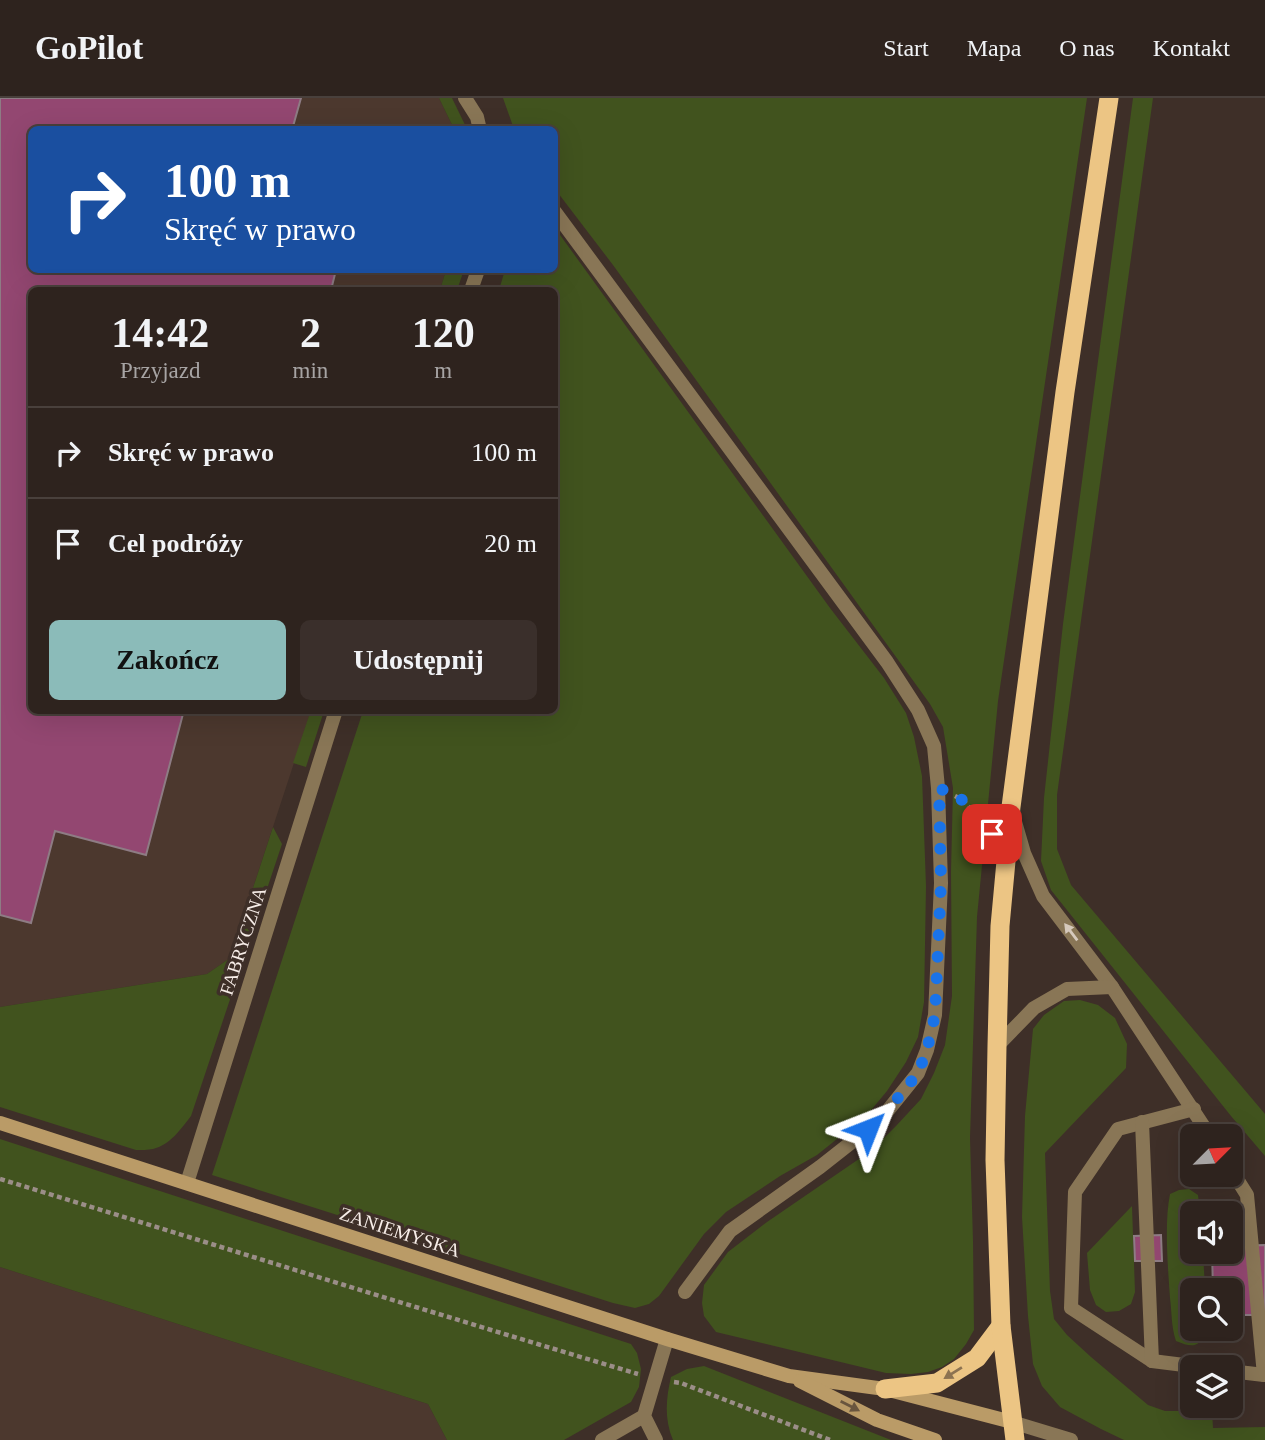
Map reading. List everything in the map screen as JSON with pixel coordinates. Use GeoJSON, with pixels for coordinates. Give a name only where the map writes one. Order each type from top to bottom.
{"type":"FeatureCollection","features":[{"type":"Feature","properties":{"kind":"highway"},"geometry":{"type":"LineString","coordinates":[[1014,1431],[1000,1326],[995,1160],[1000,926],[1011,807],[1065,393],[1109,98]]}},
{"type":"Feature","properties":{"kind":"highway"},"geometry":{"type":"LineString","coordinates":[[885,1389],[937,1383],[977,1358],[1000,1326]]}},
{"type":"Feature","properties":{"kind":"main road","name":"ZANIEMYSKA"},"geometry":{"type":"LineString","coordinates":[[0,1123],[667,1339],[789,1376],[885,1389],[1014,1431]]}},
{"type":"Feature","properties":{"kind":"main road","name":"ZANIEMYSKA"},"geometry":{"type":"LineString","coordinates":[[789,1376],[877,1420],[935,1440]]}},
{"type":"Feature","properties":{"kind":"street"},"geometry":{"type":"LineString","coordinates":[[466,98],[479,126]]}},
{"type":"Feature","properties":{"kind":"street"},"geometry":{"type":"LineString","coordinates":[[558,216],[887,662],[918,710],[934,746],[939,788],[941,883],[935,1015],[927,1050],[918,1073],[881,1119],[820,1167],[730,1231],[685,1292]]}},
{"type":"Feature","properties":{"kind":"street","name":"FABRYCZNA"},"geometry":{"type":"LineString","coordinates":[[187,1183],[335,714]]}},
{"type":"Feature","properties":{"kind":"street"},"geometry":{"type":"LineString","coordinates":[[1011,807],[1024,853],[1043,896],[1112,987],[1203,1124]]}},
{"type":"Feature","properties":{"kind":"street"},"geometry":{"type":"LineString","coordinates":[[996,1046],[1034,1008],[1067,989],[1112,987]]}},
{"type":"Feature","properties":{"kind":"street"},"geometry":{"type":"LineString","coordinates":[[1180,1364],[1152,1361],[1071,1308],[1075,1192],[1118,1129],[1194,1108]]}},
{"type":"Feature","properties":{"kind":"street"},"geometry":{"type":"LineString","coordinates":[[1142,1122],[1152,1361]]}},
{"type":"Feature","properties":{"kind":"street"},"geometry":{"type":"LineString","coordinates":[[1242,1187],[1247,1195],[1264,1375],[1243,1373]]}},
{"type":"Feature","properties":{"kind":"street"},"geometry":{"type":"LineString","coordinates":[[656,1440],[644,1416],[667,1339]]}},
{"type":"Feature","properties":{"kind":"street"},"geometry":{"type":"LineString","coordinates":[[602,1440],[644,1416]]}},
{"type":"Feature","properties":{"kind":"street"},"geometry":{"type":"LineString","coordinates":[[1014,1431],[1071,1440]]}},
{"type":"Feature","properties":{"kind":"path"},"geometry":{"type":"LineString","coordinates":[[939,788],[962,800],[1007,851]]}},
{"type":"Feature","properties":{"kind":"path"},"geometry":{"type":"LineString","coordinates":[[0,1179],[434,1314],[655,1379],[681,1384],[830,1440]]}},
{"type":"Feature","properties":{"kind":"shaded area"},"geometry":{"type":"Polygon","coordinates":[[[0,98],[439,98],[453,126],[28,126],[28,273],[445,273],[441,287],[28,287],[28,714],[310,714],[230,958],[207,974],[0,1007],[0,98]]]}},
{"type":"Feature","properties":{"kind":"shaded area"},"geometry":{"type":"Polygon","coordinates":[[[0,1267],[428,1404],[447,1440],[0,1440],[0,1267]]]}},
{"type":"Feature","properties":{"kind":"green space"},"geometry":{"type":"Polygon","coordinates":[[[439,98],[452,98],[466,126],[453,126],[439,98]]]}},
{"type":"Feature","properties":{"kind":"green space"},"geometry":{"type":"Polygon","coordinates":[[[503,98],[1087,98],[998,701],[977,917],[970,1138],[974,1330],[954,1359],[928,1372],[886,1373],[716,1332],[704,1316],[702,1303],[704,1285],[728,1252],[872,1150],[921,1099],[934,1073],[945,1045],[952,996],[953,788],[943,727],[930,704],[558,193],[558,126],[513,126],[503,98]]]}},
{"type":"Feature","properties":{"kind":"green space"},"geometry":{"type":"Polygon","coordinates":[[[1133,98],[1153,98],[1057,795],[1057,849],[1071,885],[1265,1114],[1265,1156],[1243,1130],[1243,1124],[1238,1124],[1231,1116],[1051,890],[1041,861],[1044,798],[1063,624],[1133,98]]]}},
{"type":"Feature","properties":{"kind":"green space"},"geometry":{"type":"Polygon","coordinates":[[[558,232],[830,608],[884,678],[906,713],[922,776],[926,886],[924,1002],[918,1037],[906,1062],[867,1115],[817,1155],[726,1212],[704,1234],[659,1296],[649,1304],[635,1308],[212,1175],[362,714],[558,714],[558,287],[500,287],[504,273],[558,273],[558,232]]]}},
{"type":"Feature","properties":{"kind":"green space"},"geometry":{"type":"Polygon","coordinates":[[[445,273],[463,273],[458,287],[441,287],[445,273]]]}},
{"type":"Feature","properties":{"kind":"green space"},"geometry":{"type":"Polygon","coordinates":[[[310,714],[323,714],[306,767],[293,763],[310,714]]]}},
{"type":"Feature","properties":{"kind":"green space"},"geometry":{"type":"Polygon","coordinates":[[[273,827],[282,844],[191,1116],[175,1136],[159,1147],[136,1150],[0,1107],[0,1007],[207,974],[230,958],[273,827]]]}},
{"type":"Feature","properties":{"kind":"green space"},"geometry":{"type":"Polygon","coordinates":[[[1080,1000],[1098,1005],[1115,1018],[1127,1044],[1126,1068],[1045,1153],[1050,1291],[1054,1319],[1091,1357],[1148,1405],[1165,1411],[1180,1411],[1180,1418],[1212,1418],[1213,1428],[1265,1427],[1265,1440],[1124,1440],[1060,1407],[1042,1386],[1033,1364],[1028,1316],[1022,1217],[1025,1116],[1033,1029],[1044,1015],[1064,1001],[1080,1000]]]}},
{"type":"Feature","properties":{"kind":"green space"},"geometry":{"type":"Polygon","coordinates":[[[0,1139],[631,1344],[637,1353],[641,1369],[639,1387],[631,1402],[564,1440],[447,1440],[428,1404],[0,1267],[0,1139]]]}},
{"type":"Feature","properties":{"kind":"green space"},"geometry":{"type":"Polygon","coordinates":[[[1189,1189],[1198,1195],[1199,1201],[1180,1201],[1180,1264],[1204,1264],[1204,1278],[1180,1278],[1180,1341],[1200,1341],[1195,1345],[1176,1341],[1172,1325],[1167,1219],[1170,1194],[1189,1189]]]}},
{"type":"Feature","properties":{"kind":"green space"},"geometry":{"type":"Polygon","coordinates":[[[1132,1206],[1135,1292],[1131,1304],[1119,1311],[1106,1312],[1096,1305],[1090,1290],[1087,1253],[1132,1206]]]}},
{"type":"Feature","properties":{"kind":"green space"},"geometry":{"type":"Polygon","coordinates":[[[704,1366],[891,1440],[673,1440],[667,1408],[671,1377],[687,1369],[704,1366]]]}},
{"type":"Feature","properties":{"kind":"building"},"geometry":{"type":"Polygon","coordinates":[[[0,98],[301,98],[293,126],[28,126],[28,273],[335,273],[332,287],[28,287],[28,714],[183,714],[146,855],[55,831],[31,923],[0,915],[0,98]]]}},
{"type":"Feature","properties":{"kind":"building"},"geometry":{"type":"Polygon","coordinates":[[[1161,1235],[1162,1261],[1135,1261],[1134,1236],[1161,1235]]]}},
{"type":"Feature","properties":{"kind":"building"},"geometry":{"type":"Polygon","coordinates":[[[1265,1245],[1265,1315],[1243,1315],[1243,1278],[1213,1278],[1212,1264],[1243,1264],[1243,1246],[1265,1245]]]}},
{"type":"Feature","properties":{"kind":"route"},"geometry":{"type":"LineString","coordinates":[[868,1129],[881,1119],[918,1073],[927,1050],[935,1015],[941,883],[939,788],[962,800],[992,834]]}}]}
